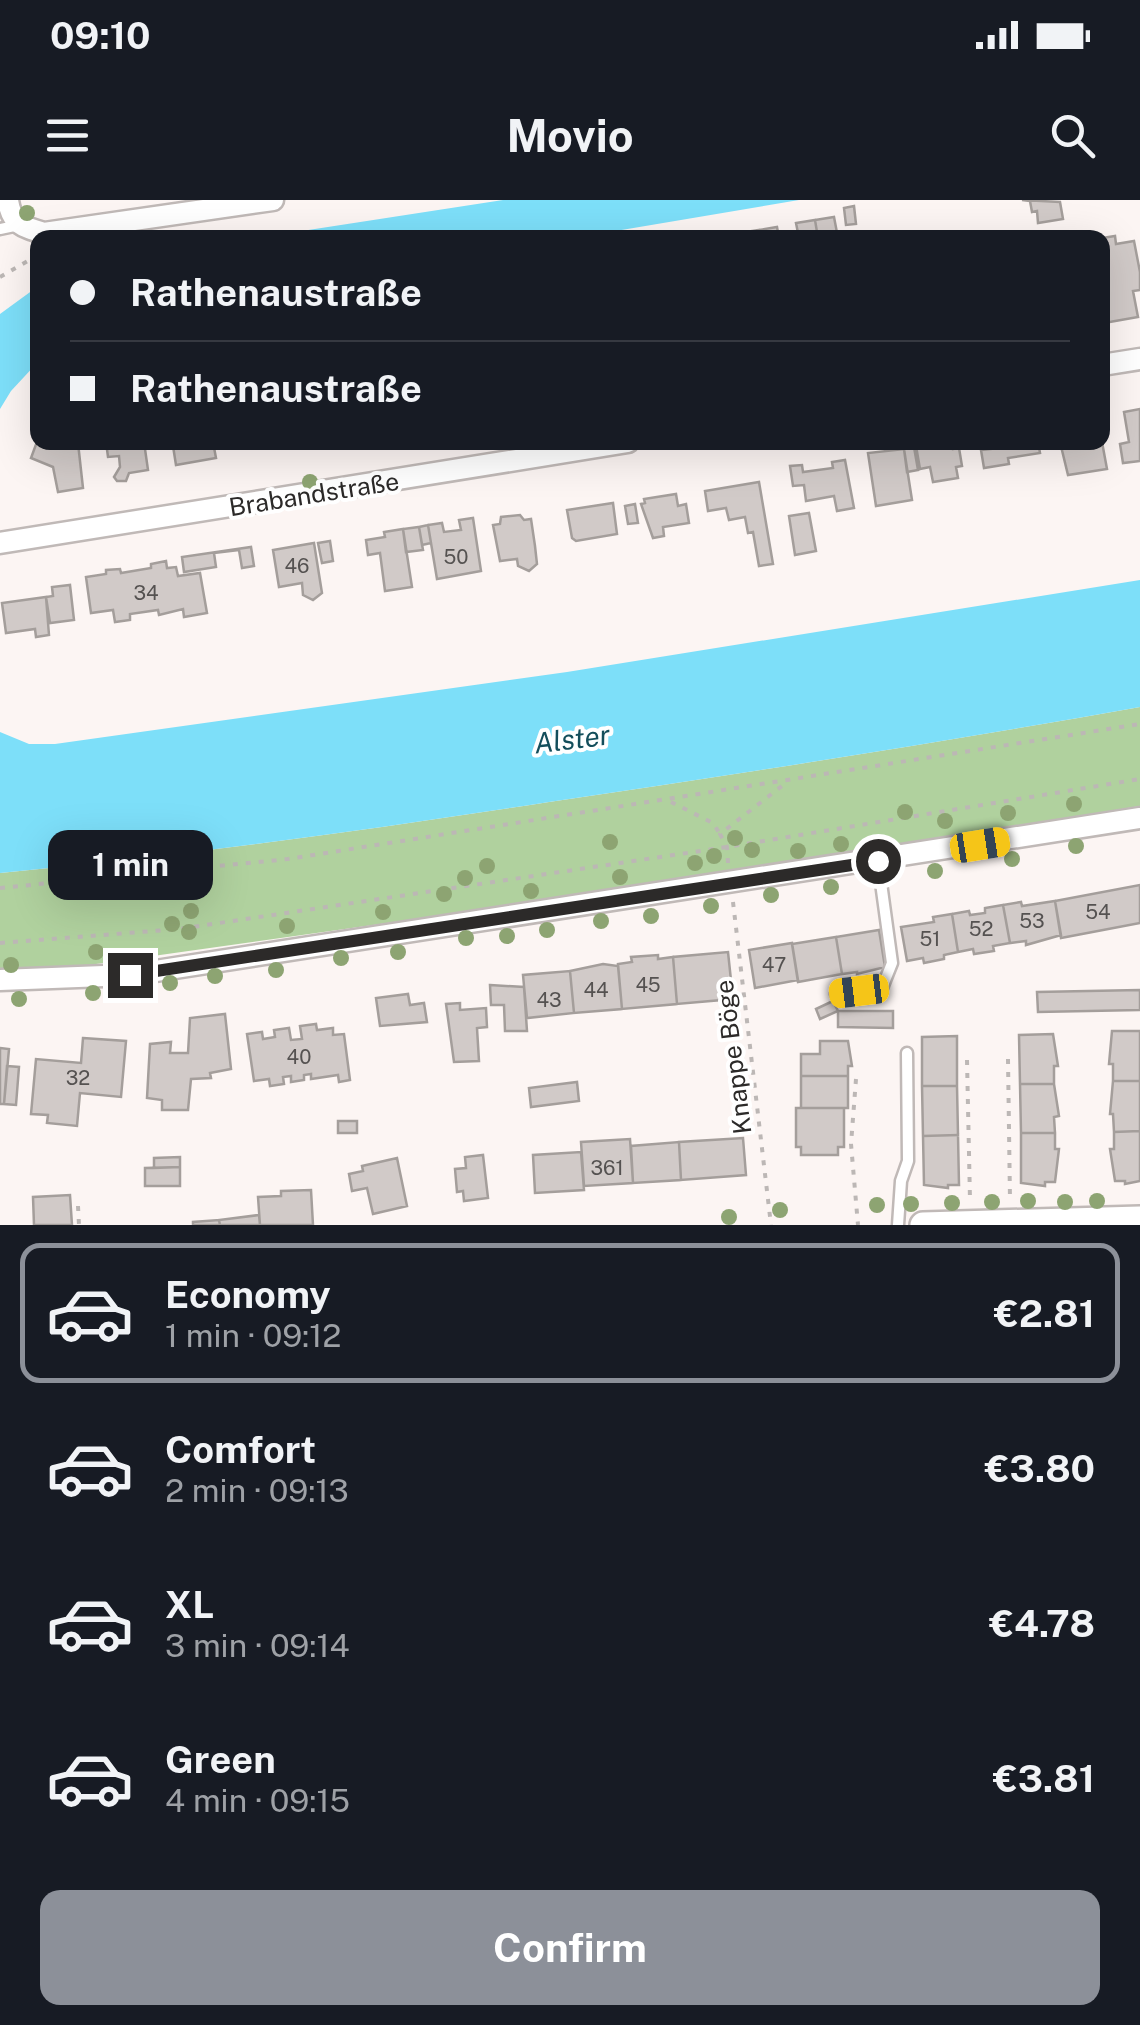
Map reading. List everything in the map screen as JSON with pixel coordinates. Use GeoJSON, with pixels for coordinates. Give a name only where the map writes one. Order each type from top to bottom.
{"type":"FeatureCollection","features":[{"type":"Feature","properties":{"kind":"street"},"geometry":{"type":"LineString","coordinates":[[8,200],[10,227]]}},
{"type":"Feature","properties":{"kind":"street"},"geometry":{"type":"LineString","coordinates":[[71,230],[273,200]]}},
{"type":"Feature","properties":{"kind":"street"},"geometry":{"type":"LineString","coordinates":[[1110,364],[1140,359]]}},
{"type":"Feature","properties":{"kind":"street","name":"Brabandstraße"},"geometry":{"type":"LineString","coordinates":[[0,542],[578,450]]}},
{"type":"Feature","properties":{"kind":"street"},"geometry":{"type":"LineString","coordinates":[[0,980],[130,975],[1140,818]]}},
{"type":"Feature","properties":{"kind":"street"},"geometry":{"type":"LineString","coordinates":[[924,1225],[1140,1219]]}},
{"type":"Feature","properties":{"kind":"lane"},"geometry":{"type":"LineString","coordinates":[[836,994],[882,988],[890,975],[892,963],[878,861]]}},
{"type":"Feature","properties":{"kind":"lane"},"geometry":{"type":"LineString","coordinates":[[898,1225],[901,1181],[908,1161],[907,1053]]}},
{"type":"Feature","properties":{"kind":"path"},"geometry":{"type":"LineString","coordinates":[[0,277],[30,260]]}},
{"type":"Feature","properties":{"kind":"path"},"geometry":{"type":"LineString","coordinates":[[0,888],[288,859],[1140,724]]}},
{"type":"Feature","properties":{"kind":"path"},"geometry":{"type":"LineString","coordinates":[[0,944],[179,929],[727,847],[1140,779]]}},
{"type":"Feature","properties":{"kind":"path"},"geometry":{"type":"LineString","coordinates":[[720,834],[789,780]]}},
{"type":"Feature","properties":{"kind":"path"},"geometry":{"type":"LineString","coordinates":[[669,801],[713,823],[727,847]]}},
{"type":"Feature","properties":{"kind":"path","name":"Knappe Böge"},"geometry":{"type":"LineString","coordinates":[[727,847],[771,1225]]}},
{"type":"Feature","properties":{"kind":"path"},"geometry":{"type":"LineString","coordinates":[[1008,1059],[1011,1223]]}},
{"type":"Feature","properties":{"kind":"path"},"geometry":{"type":"LineString","coordinates":[[967,1060],[971,1224]]}},
{"type":"Feature","properties":{"kind":"path"},"geometry":{"type":"LineString","coordinates":[[856,1079],[851,1144],[858,1225]]}},
{"type":"Feature","properties":{"kind":"path"},"geometry":{"type":"LineString","coordinates":[[78,1206],[79,1225]]}},
{"type":"Feature","properties":{"kind":"green space"},"geometry":{"type":"Polygon","coordinates":[[[1140,707],[1140,806],[713,877],[89,965],[0,969],[0,873],[412,823],[1140,707]]]}},
{"type":"Feature","properties":{"kind":"water"},"geometry":{"type":"Polygon","coordinates":[[[503,200],[799,200],[621,230],[308,230],[503,200]]]}},
{"type":"Feature","properties":{"kind":"water"},"geometry":{"type":"Polygon","coordinates":[[[30,292],[30,371],[0,409],[0,314],[30,292]]]}},
{"type":"Feature","properties":{"kind":"water","name":"Alster"},"geometry":{"type":"Polygon","coordinates":[[[1140,580],[1140,707],[412,823],[0,873],[0,732],[29,744],[55,744],[567,672],[1140,580]]]}},
{"type":"Feature","properties":{"kind":"building"},"geometry":{"type":"Polygon","coordinates":[[[1022,200],[1060,202],[1063,219],[1038,223],[1037,211],[1032,212],[1030,201],[1022,200]]]}},
{"type":"Feature","properties":{"kind":"building"},"geometry":{"type":"Polygon","coordinates":[[[854,206],[856,224],[846,225],[844,208],[854,206]]]}},
{"type":"Feature","properties":{"kind":"building"},"geometry":{"type":"Polygon","coordinates":[[[834,217],[836,230],[817,230],[815,220],[834,217]]]}},
{"type":"Feature","properties":{"kind":"building"},"geometry":{"type":"Polygon","coordinates":[[[815,220],[817,230],[797,230],[796,223],[815,220]]]}},
{"type":"Feature","properties":{"kind":"building"},"geometry":{"type":"Polygon","coordinates":[[[1115,236],[1116,244],[1134,241],[1140,290],[1133,291],[1138,317],[1110,322],[1110,237],[1115,236]]]}},
{"type":"Feature","properties":{"kind":"building"},"geometry":{"type":"Polygon","coordinates":[[[1140,409],[1140,461],[1123,463],[1120,444],[1129,442],[1124,412],[1140,409]]]}},
{"type":"Feature","properties":{"kind":"building"},"geometry":{"type":"Polygon","coordinates":[[[34,450],[79,450],[83,488],[58,492],[53,467],[31,458],[34,450]]]}},
{"type":"Feature","properties":{"kind":"building"},"geometry":{"type":"Polygon","coordinates":[[[107,450],[145,450],[148,470],[129,473],[126,481],[117,481],[114,477],[120,467],[119,456],[108,457],[107,450]]]}},
{"type":"Feature","properties":{"kind":"building"},"geometry":{"type":"Polygon","coordinates":[[[174,450],[214,450],[216,458],[176,465],[174,450]]]}},
{"type":"Feature","properties":{"kind":"building"},"geometry":{"type":"Polygon","coordinates":[[[904,450],[915,450],[918,470],[907,472],[904,450]]]}},
{"type":"Feature","properties":{"kind":"building"},"geometry":{"type":"Polygon","coordinates":[[[904,450],[912,500],[876,506],[868,453],[904,450]]]}},
{"type":"Feature","properties":{"kind":"building"},"geometry":{"type":"Polygon","coordinates":[[[917,450],[959,450],[962,466],[956,467],[958,478],[933,482],[930,467],[920,469],[917,450]]]}},
{"type":"Feature","properties":{"kind":"building"},"geometry":{"type":"Polygon","coordinates":[[[981,450],[1039,450],[1040,453],[1008,458],[1009,464],[984,468],[981,450]]]}},
{"type":"Feature","properties":{"kind":"building"},"geometry":{"type":"Polygon","coordinates":[[[1062,450],[1103,450],[1107,469],[1068,475],[1062,450]]]}},
{"type":"Feature","properties":{"kind":"building"},"geometry":{"type":"Polygon","coordinates":[[[845,460],[854,508],[837,511],[834,496],[806,501],[804,485],[793,486],[790,466],[802,465],[803,472],[833,468],[832,462],[845,460]]]}},
{"type":"Feature","properties":{"kind":"building"},"geometry":{"type":"Polygon","coordinates":[[[759,482],[773,564],[759,566],[753,532],[748,533],[745,517],[729,520],[726,508],[708,511],[705,491],[759,482]]]}},
{"type":"Feature","properties":{"kind":"building"},"geometry":{"type":"Polygon","coordinates":[[[676,494],[678,506],[686,504],[689,523],[663,527],[664,536],[653,538],[641,504],[644,499],[676,494]]]}},
{"type":"Feature","properties":{"kind":"building"},"geometry":{"type":"Polygon","coordinates":[[[613,503],[617,534],[576,541],[572,538],[567,510],[613,503]]]}},
{"type":"Feature","properties":{"kind":"building"},"geometry":{"type":"Polygon","coordinates":[[[635,504],[638,523],[628,524],[625,506],[635,504]]]}},
{"type":"Feature","properties":{"kind":"building"},"geometry":{"type":"Polygon","coordinates":[[[809,513],[816,551],[795,555],[789,516],[809,513]]]}},
{"type":"Feature","properties":{"kind":"building"},"geometry":{"type":"Polygon","coordinates":[[[520,515],[524,520],[531,519],[537,564],[529,571],[518,566],[517,559],[500,561],[493,525],[500,524],[501,517],[520,515]]]}},
{"type":"Feature","properties":{"kind":"building"},"geometry":{"type":"Polygon","coordinates":[[[473,518],[481,571],[437,579],[428,525],[442,523],[444,532],[461,530],[459,520],[473,518]]]}},
{"type":"Feature","properties":{"kind":"building"},"geometry":{"type":"Polygon","coordinates":[[[428,525],[431,543],[422,545],[419,527],[428,525]]]}},
{"type":"Feature","properties":{"kind":"building"},"geometry":{"type":"Polygon","coordinates":[[[419,527],[423,550],[406,552],[403,529],[419,527]]]}},
{"type":"Feature","properties":{"kind":"building"},"geometry":{"type":"Polygon","coordinates":[[[403,529],[412,587],[385,591],[380,553],[368,555],[366,540],[403,529]]]}},
{"type":"Feature","properties":{"kind":"building"},"geometry":{"type":"Polygon","coordinates":[[[330,541],[333,561],[322,563],[318,543],[330,541]]]}},
{"type":"Feature","properties":{"kind":"building"},"geometry":{"type":"Polygon","coordinates":[[[314,543],[322,593],[313,600],[303,595],[302,583],[279,587],[273,550],[314,543]]]}},
{"type":"Feature","properties":{"kind":"building"},"geometry":{"type":"Polygon","coordinates":[[[251,547],[254,566],[242,568],[239,550],[214,553],[216,567],[184,572],[182,557],[251,547]]]}},
{"type":"Feature","properties":{"kind":"building"},"geometry":{"type":"Polygon","coordinates":[[[166,561],[167,568],[176,567],[178,576],[200,573],[207,613],[184,617],[183,609],[159,615],[158,610],[130,614],[130,620],[115,622],[113,610],[91,613],[86,577],[106,574],[106,570],[120,569],[121,573],[151,568],[151,564],[166,561]]]}},
{"type":"Feature","properties":{"kind":"building"},"geometry":{"type":"Polygon","coordinates":[[[70,585],[74,620],[50,623],[46,597],[53,596],[52,587],[70,585]]]}},
{"type":"Feature","properties":{"kind":"building"},"geometry":{"type":"Polygon","coordinates":[[[46,597],[49,635],[36,637],[35,629],[6,633],[2,603],[46,597]]]}},
{"type":"Feature","properties":{"kind":"building"},"geometry":{"type":"Polygon","coordinates":[[[1140,885],[1140,923],[1061,938],[1055,901],[1140,885]]]}},
{"type":"Feature","properties":{"kind":"building"},"geometry":{"type":"Polygon","coordinates":[[[1055,901],[1061,935],[1026,945],[1026,941],[1010,943],[1003,905],[1055,901]]]}},
{"type":"Feature","properties":{"kind":"building"},"geometry":{"type":"Polygon","coordinates":[[[1003,905],[1010,943],[993,946],[994,951],[958,952],[952,914],[985,913],[985,908],[1003,905]]]}},
{"type":"Feature","properties":{"kind":"building"},"geometry":{"type":"Polygon","coordinates":[[[952,914],[958,952],[924,963],[923,958],[907,961],[901,927],[934,922],[933,917],[952,914]]]}},
{"type":"Feature","properties":{"kind":"building"},"geometry":{"type":"Polygon","coordinates":[[[879,930],[885,967],[842,974],[836,937],[879,930]]]}},
{"type":"Feature","properties":{"kind":"building"},"geometry":{"type":"Polygon","coordinates":[[[836,937],[842,974],[798,982],[792,944],[836,937]]]}},
{"type":"Feature","properties":{"kind":"building"},"geometry":{"type":"Polygon","coordinates":[[[792,943],[798,980],[755,988],[749,950],[792,943]]]}},
{"type":"Feature","properties":{"kind":"building"},"geometry":{"type":"Polygon","coordinates":[[[728,952],[733,999],[677,1004],[673,957],[728,952]]]}},
{"type":"Feature","properties":{"kind":"building"},"geometry":{"type":"Polygon","coordinates":[[[658,955],[658,959],[673,957],[677,1004],[622,1009],[618,964],[632,962],[631,957],[658,955]]]}},
{"type":"Feature","properties":{"kind":"building"},"geometry":{"type":"Polygon","coordinates":[[[603,964],[618,966],[622,1009],[574,1013],[570,971],[603,964]]]}},
{"type":"Feature","properties":{"kind":"building"},"geometry":{"type":"Polygon","coordinates":[[[570,971],[574,1013],[527,1018],[523,975],[570,971]]]}},
{"type":"Feature","properties":{"kind":"building"},"geometry":{"type":"Polygon","coordinates":[[[490,985],[524,987],[527,1031],[505,1031],[504,1005],[491,1005],[490,985]]]}},
{"type":"Feature","properties":{"kind":"building"},"geometry":{"type":"Polygon","coordinates":[[[1140,990],[1140,1010],[1038,1012],[1037,992],[1140,990]]]}},
{"type":"Feature","properties":{"kind":"building"},"geometry":{"type":"Polygon","coordinates":[[[408,994],[410,1005],[424,1003],[427,1022],[380,1026],[376,998],[408,994]]]}},
{"type":"Feature","properties":{"kind":"building"},"geometry":{"type":"Polygon","coordinates":[[[833,1001],[838,1011],[820,1019],[816,1009],[833,1001]]]}},
{"type":"Feature","properties":{"kind":"building"},"geometry":{"type":"Polygon","coordinates":[[[460,1003],[460,1010],[486,1008],[487,1027],[477,1028],[479,1061],[454,1062],[446,1004],[460,1003]]]}},
{"type":"Feature","properties":{"kind":"building"},"geometry":{"type":"Polygon","coordinates":[[[838,1011],[893,1011],[893,1028],[838,1027],[838,1011]]]}},
{"type":"Feature","properties":{"kind":"building"},"geometry":{"type":"Polygon","coordinates":[[[225,1014],[231,1069],[210,1073],[211,1078],[191,1079],[188,1110],[162,1110],[162,1100],[147,1098],[150,1044],[171,1042],[170,1053],[188,1053],[190,1018],[225,1014]]]}},
{"type":"Feature","properties":{"kind":"building"},"geometry":{"type":"Polygon","coordinates":[[[316,1024],[317,1030],[333,1028],[333,1035],[344,1034],[350,1080],[339,1082],[338,1075],[311,1079],[311,1074],[291,1082],[291,1076],[283,1077],[284,1084],[270,1086],[269,1079],[254,1081],[247,1034],[262,1032],[263,1039],[275,1037],[274,1030],[289,1028],[291,1040],[302,1039],[300,1026],[316,1024]]]}},
{"type":"Feature","properties":{"kind":"building"},"geometry":{"type":"Polygon","coordinates":[[[1112,1031],[1140,1031],[1140,1081],[1113,1081],[1113,1064],[1109,1064],[1112,1031]]]}},
{"type":"Feature","properties":{"kind":"building"},"geometry":{"type":"Polygon","coordinates":[[[1053,1034],[1058,1066],[1054,1066],[1054,1084],[1020,1084],[1019,1035],[1053,1034]]]}},
{"type":"Feature","properties":{"kind":"building"},"geometry":{"type":"Polygon","coordinates":[[[957,1036],[957,1086],[922,1086],[922,1037],[957,1036]]]}},
{"type":"Feature","properties":{"kind":"building"},"geometry":{"type":"Polygon","coordinates":[[[83,1038],[126,1041],[121,1097],[80,1093],[77,1126],[47,1123],[48,1115],[31,1114],[36,1059],[81,1063],[83,1038]]]}},
{"type":"Feature","properties":{"kind":"building"},"geometry":{"type":"Polygon","coordinates":[[[820,1041],[848,1041],[852,1066],[848,1066],[848,1076],[801,1076],[801,1054],[820,1054],[820,1041]]]}},
{"type":"Feature","properties":{"kind":"building"},"geometry":{"type":"Polygon","coordinates":[[[0,1048],[9,1049],[4,1104],[0,1104],[0,1048]]]}},
{"type":"Feature","properties":{"kind":"building"},"geometry":{"type":"Polygon","coordinates":[[[7,1066],[19,1067],[16,1105],[4,1104],[7,1066]]]}},
{"type":"Feature","properties":{"kind":"building"},"geometry":{"type":"Polygon","coordinates":[[[801,1076],[848,1076],[848,1108],[801,1108],[801,1076]]]}},
{"type":"Feature","properties":{"kind":"building"},"geometry":{"type":"Polygon","coordinates":[[[1113,1081],[1140,1081],[1140,1131],[1114,1132],[1110,1114],[1113,1081]]]}},
{"type":"Feature","properties":{"kind":"building"},"geometry":{"type":"Polygon","coordinates":[[[577,1082],[579,1101],[531,1107],[529,1088],[577,1082]]]}},
{"type":"Feature","properties":{"kind":"building"},"geometry":{"type":"Polygon","coordinates":[[[1020,1084],[1054,1084],[1059,1116],[1054,1117],[1055,1133],[1021,1133],[1020,1084]]]}},
{"type":"Feature","properties":{"kind":"building"},"geometry":{"type":"Polygon","coordinates":[[[922,1086],[957,1086],[958,1135],[923,1136],[922,1086]]]}},
{"type":"Feature","properties":{"kind":"building"},"geometry":{"type":"Polygon","coordinates":[[[796,1108],[844,1108],[844,1147],[838,1147],[838,1155],[801,1155],[801,1147],[796,1147],[796,1108]]]}},
{"type":"Feature","properties":{"kind":"building"},"geometry":{"type":"Polygon","coordinates":[[[338,1121],[357,1121],[357,1133],[338,1133],[338,1121]]]}},
{"type":"Feature","properties":{"kind":"building"},"geometry":{"type":"Polygon","coordinates":[[[1140,1131],[1140,1181],[1115,1181],[1110,1149],[1114,1149],[1114,1132],[1140,1131]]]}},
{"type":"Feature","properties":{"kind":"building"},"geometry":{"type":"Polygon","coordinates":[[[1021,1133],[1055,1133],[1055,1149],[1059,1149],[1055,1182],[1045,1182],[1045,1186],[1021,1183],[1021,1133]]]}},
{"type":"Feature","properties":{"kind":"building"},"geometry":{"type":"Polygon","coordinates":[[[958,1135],[959,1185],[924,1185],[923,1136],[958,1135]]]}},
{"type":"Feature","properties":{"kind":"building"},"geometry":{"type":"Polygon","coordinates":[[[743,1138],[746,1175],[681,1180],[679,1142],[743,1138]]]}},
{"type":"Feature","properties":{"kind":"building"},"geometry":{"type":"Polygon","coordinates":[[[630,1139],[633,1183],[584,1186],[581,1142],[630,1139]]]}},
{"type":"Feature","properties":{"kind":"building"},"geometry":{"type":"Polygon","coordinates":[[[679,1142],[681,1180],[633,1183],[631,1146],[679,1142]]]}},
{"type":"Feature","properties":{"kind":"building"},"geometry":{"type":"Polygon","coordinates":[[[581,1152],[584,1190],[535,1193],[533,1155],[581,1152]]]}},
{"type":"Feature","properties":{"kind":"building"},"geometry":{"type":"Polygon","coordinates":[[[483,1155],[488,1198],[464,1201],[463,1191],[457,1192],[455,1169],[466,1168],[465,1157],[483,1155]]]}},
{"type":"Feature","properties":{"kind":"building"},"geometry":{"type":"Polygon","coordinates":[[[180,1157],[180,1167],[154,1168],[154,1158],[180,1157]]]}},
{"type":"Feature","properties":{"kind":"building"},"geometry":{"type":"Polygon","coordinates":[[[397,1158],[407,1206],[373,1214],[367,1188],[352,1191],[349,1174],[363,1171],[362,1166],[397,1158]]]}},
{"type":"Feature","properties":{"kind":"building"},"geometry":{"type":"Polygon","coordinates":[[[180,1167],[180,1186],[145,1186],[145,1168],[180,1167]]]}},
{"type":"Feature","properties":{"kind":"building"},"geometry":{"type":"Polygon","coordinates":[[[311,1190],[313,1225],[260,1225],[258,1197],[311,1190]]]}},
{"type":"Feature","properties":{"kind":"building"},"geometry":{"type":"Polygon","coordinates":[[[70,1195],[72,1225],[34,1225],[33,1197],[70,1195]]]}},
{"type":"Feature","properties":{"kind":"building"},"geometry":{"type":"Polygon","coordinates":[[[259,1215],[260,1225],[220,1225],[219,1220],[259,1215]]]}},
{"type":"Feature","properties":{"kind":"building"},"geometry":{"type":"Polygon","coordinates":[[[219,1220],[220,1225],[193,1225],[193,1222],[219,1220]]]}},
{"type":"Feature","properties":{"kind":"route"},"geometry":{"type":"LineString","coordinates":[[130,975],[878,861]]}}]}
